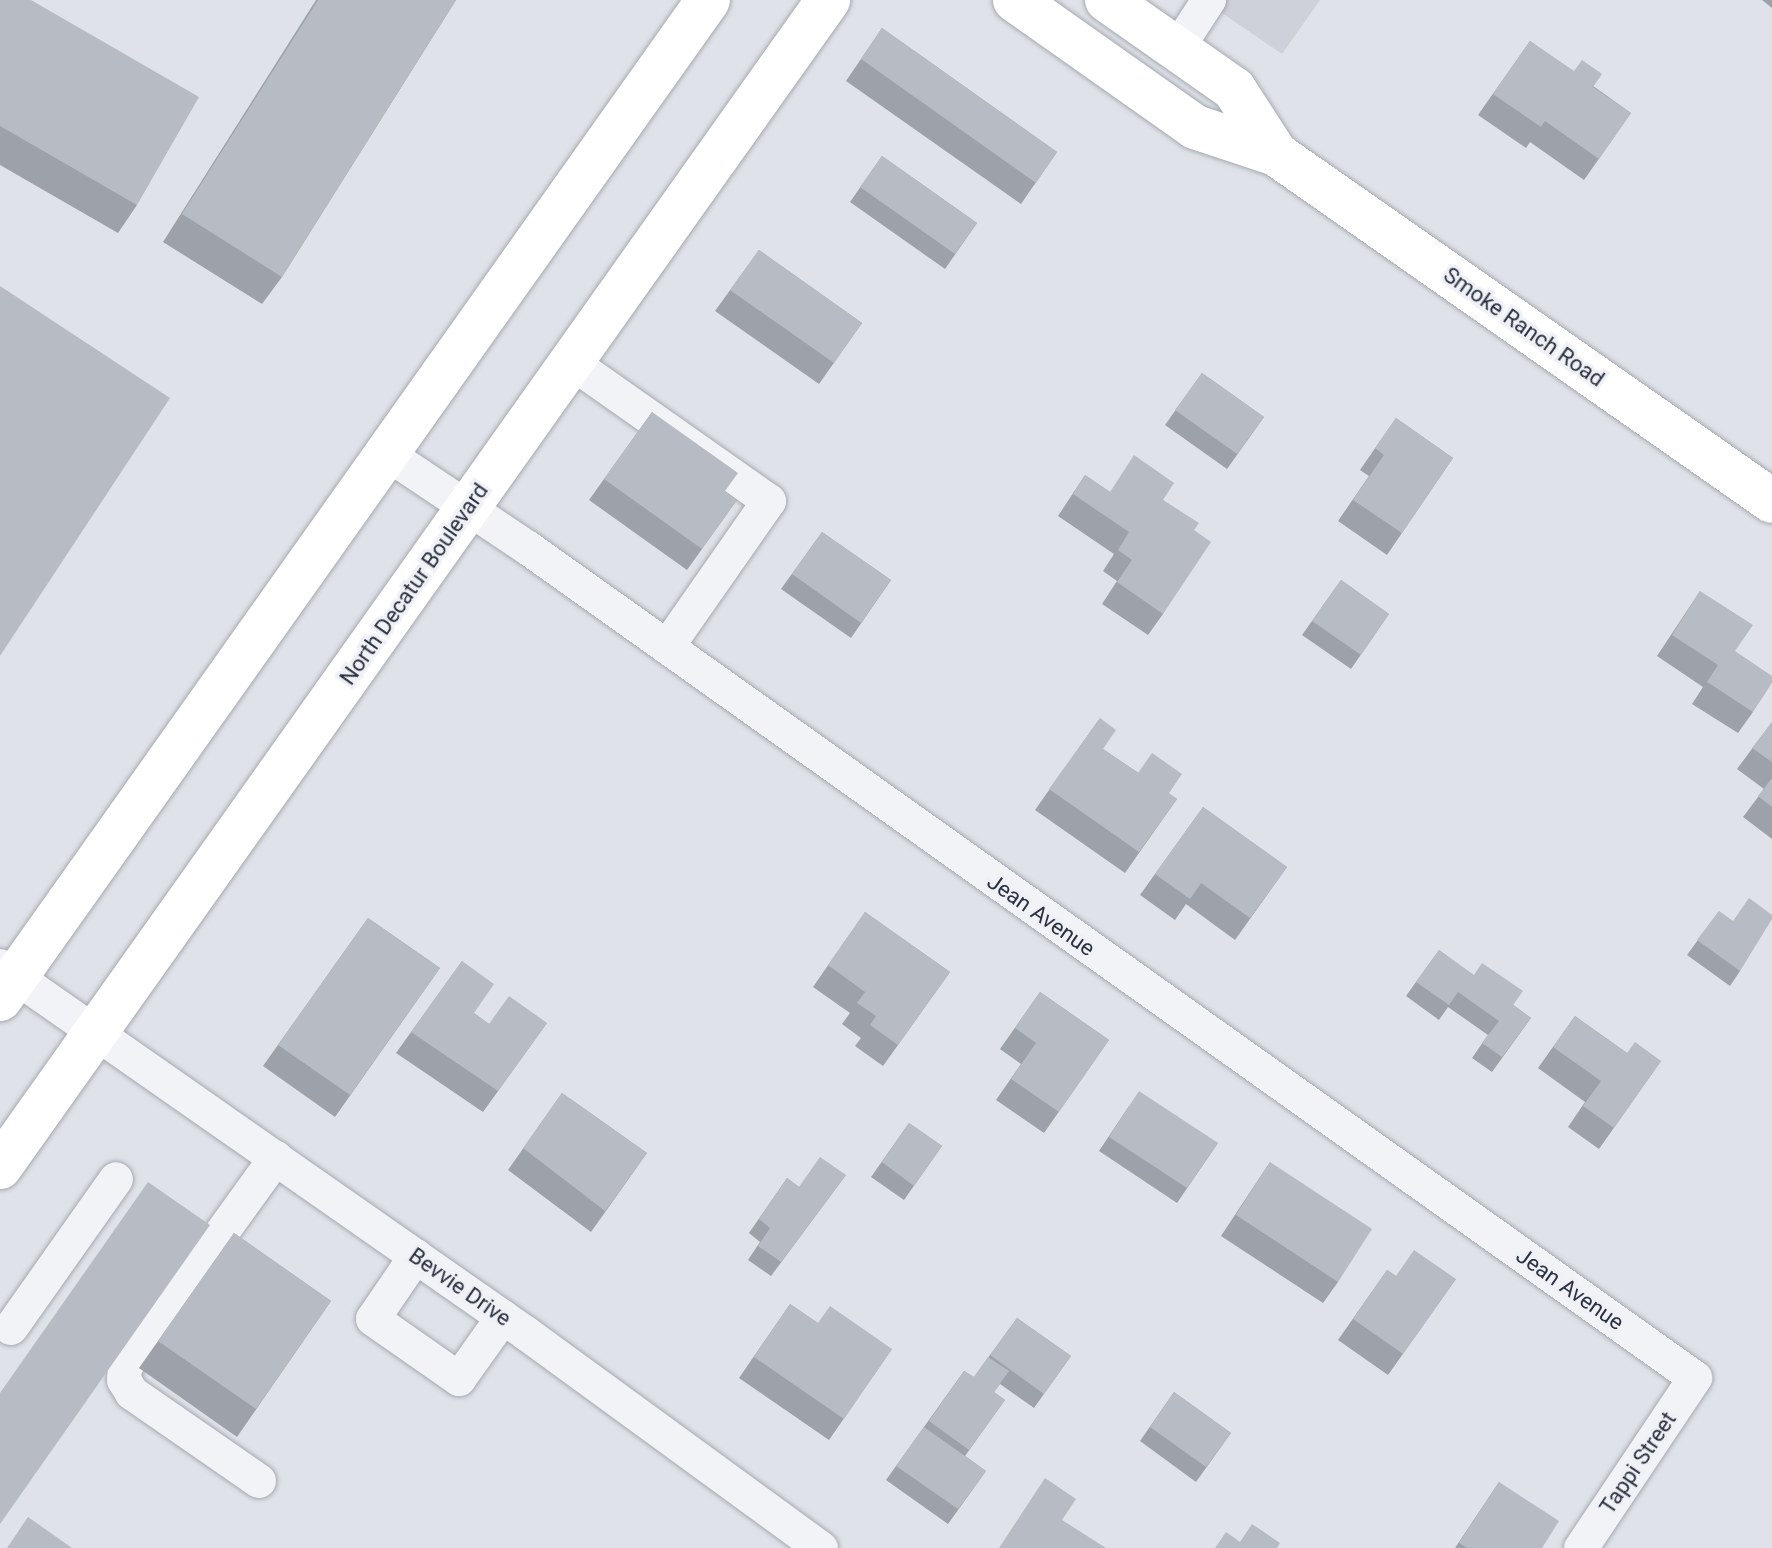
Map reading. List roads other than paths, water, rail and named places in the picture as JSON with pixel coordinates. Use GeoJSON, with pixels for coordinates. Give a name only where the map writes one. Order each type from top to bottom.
{"type":"FeatureCollection","features":[{"type":"Feature","properties":{"kind":"main road"},"geometry":{"type":"LineString","coordinates":[[5,980],[386,453],[708,0]]}},
{"type":"Feature","properties":{"kind":"main road","name":"North Decatur Boulevard"},"geometry":{"type":"LineString","coordinates":[[0,1167],[828,0]]}},
{"type":"Feature","properties":{"kind":"main road","name":"Smoke Ranch Road"},"geometry":{"type":"LineString","coordinates":[[1015,0],[1195,127],[1276,154],[1772,501]]}},
{"type":"Feature","properties":{"kind":"main road","name":"Smoke Ranch Road"},"geometry":{"type":"LineString","coordinates":[[1107,0],[1234,89],[1276,154]]}},
{"type":"Feature","properties":{"kind":"street"},"geometry":{"type":"LineString","coordinates":[[1177,49],[1209,0]]}},
{"type":"Feature","properties":{"kind":"street"},"geometry":{"type":"LineString","coordinates":[[571,362],[769,501],[667,647]]}},
{"type":"Feature","properties":{"kind":"street","name":"Jean Avenue"},"geometry":{"type":"LineString","coordinates":[[386,453],[667,647],[1695,1378]]}},
{"type":"Feature","properties":{"kind":"street","name":"Bevvie Drive"},"geometry":{"type":"LineString","coordinates":[[5,980],[96,1031],[503,1317],[821,1548]]}},
{"type":"Feature","properties":{"kind":"street"},"geometry":{"type":"LineString","coordinates":[[259,1481],[132,1393],[124,1380],[125,1367],[276,1158]]}},
{"type":"Feature","properties":{"kind":"street"},"geometry":{"type":"LineString","coordinates":[[4,1331],[116,1179]]}},
{"type":"Feature","properties":{"kind":"street"},"geometry":{"type":"LineString","coordinates":[[416,1256],[373,1319],[434,1362],[459,1379],[503,1317]]}},
{"type":"Feature","properties":{"kind":"street","name":"Tappi Street"},"geometry":{"type":"LineString","coordinates":[[1581,1548],[1695,1378]]}}]}
